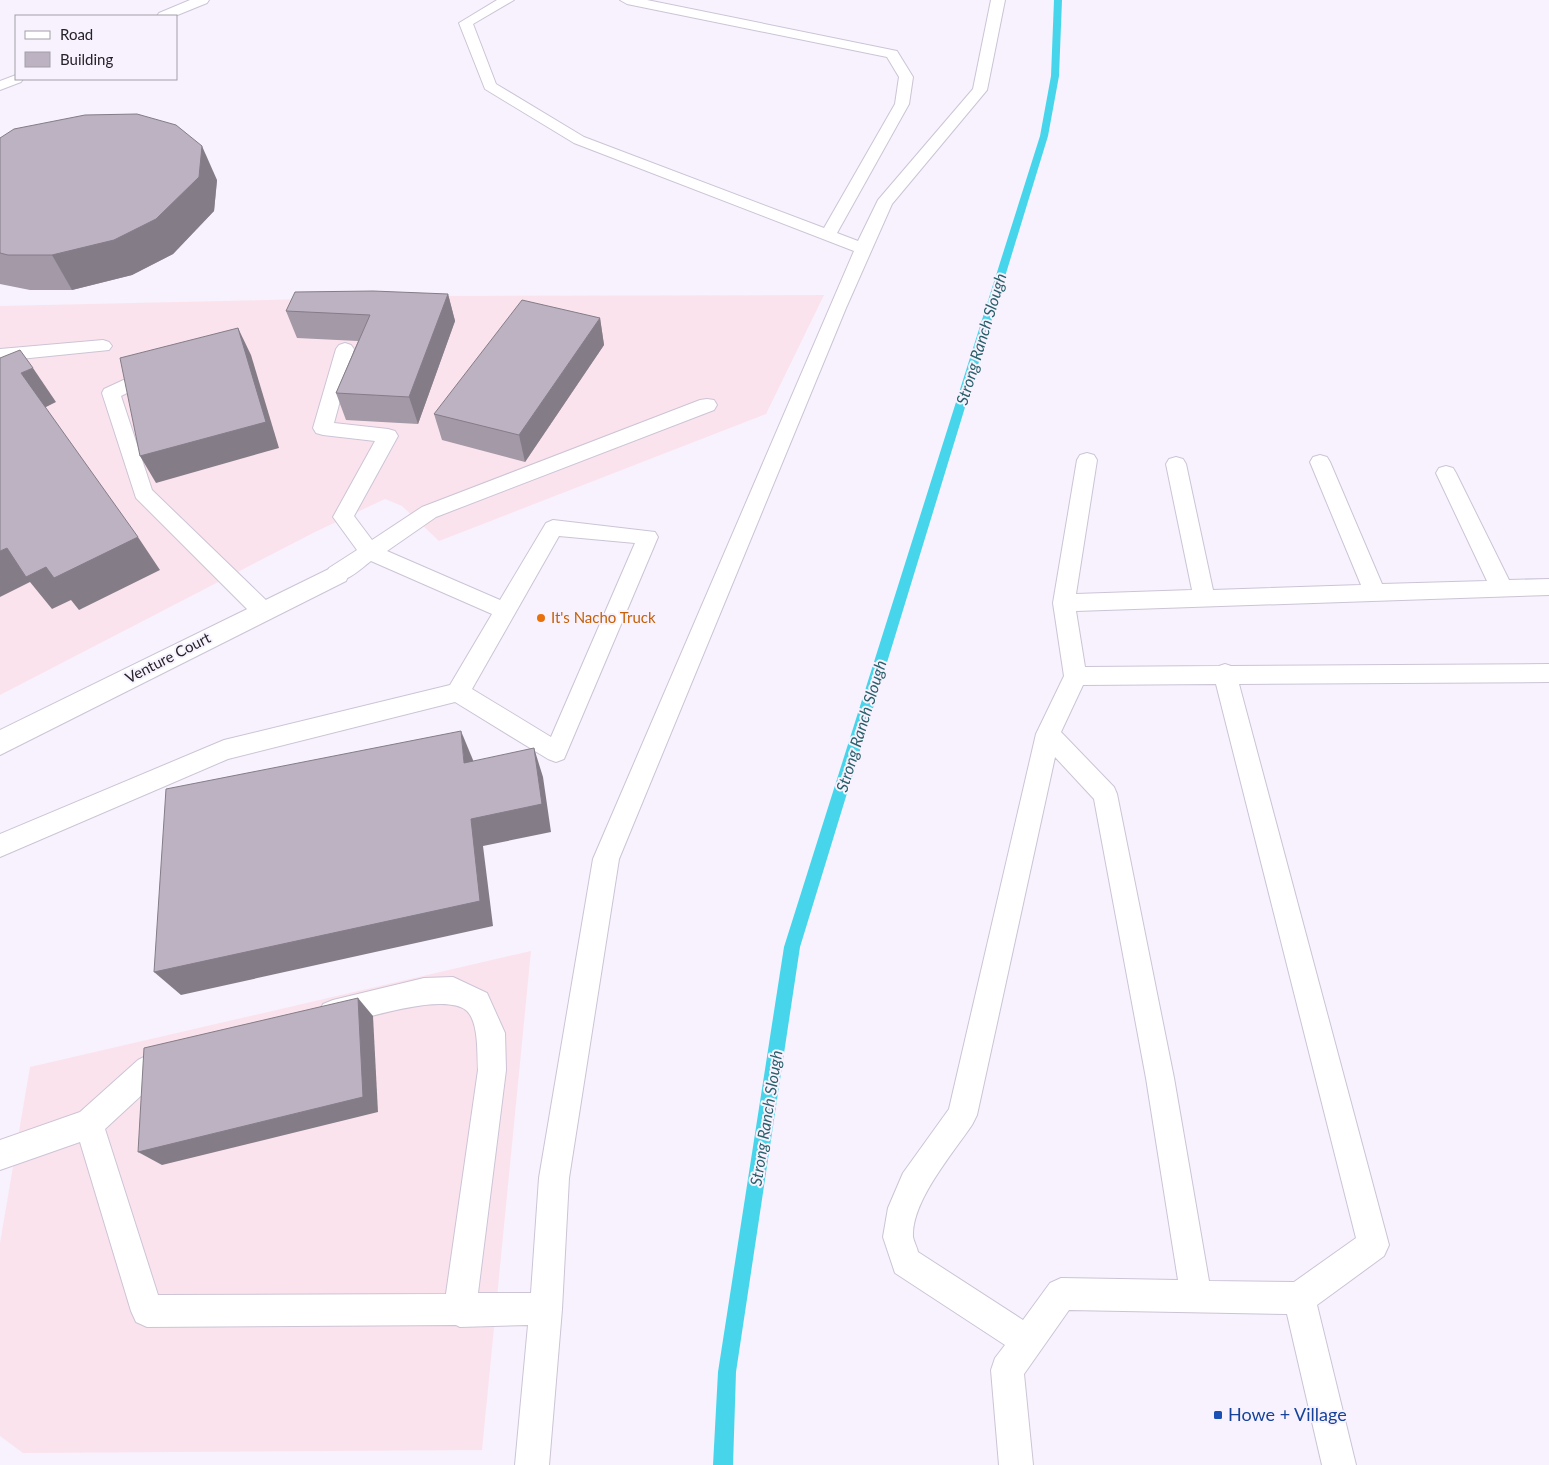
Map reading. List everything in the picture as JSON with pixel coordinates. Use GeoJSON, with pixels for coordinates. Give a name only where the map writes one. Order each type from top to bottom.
{"type":"FeatureCollection","features":[{"type":"Feature","properties":{"kind":"street","name":"Venture Court"},"geometry":{"type":"LineString","coordinates":[[0,743],[336,574]]}},
{"type":"Feature","properties":{"kind":"lane"},"geometry":{"type":"LineString","coordinates":[[166,15],[202,0]]}},
{"type":"Feature","properties":{"kind":"lane"},"geometry":{"type":"LineString","coordinates":[[507,0],[466,23],[490,86],[579,140],[863,249]]}},
{"type":"Feature","properties":{"kind":"lane"},"geometry":{"type":"LineString","coordinates":[[627,0],[892,54],[906,77],[902,104],[828,235]]}},
{"type":"Feature","properties":{"kind":"lane"},"geometry":{"type":"LineString","coordinates":[[532,1465],[546,1309],[554,1178],[606,859],[821,344],[884,203],[980,90],[998,0]]}},
{"type":"Feature","properties":{"kind":"lane"},"geometry":{"type":"LineString","coordinates":[[0,86],[15,79]]}},
{"type":"Feature","properties":{"kind":"lane"},"geometry":{"type":"LineString","coordinates":[[0,354],[103,346]]}},
{"type":"Feature","properties":{"kind":"lane"},"geometry":{"type":"LineString","coordinates":[[345,349],[323,428],[388,436],[343,517],[370,552],[505,611]]}},
{"type":"Feature","properties":{"kind":"lane"},"geometry":{"type":"LineString","coordinates":[[173,362],[111,394],[143,493],[263,610]]}},
{"type":"Feature","properties":{"kind":"lane"},"geometry":{"type":"LineString","coordinates":[[336,574],[429,512],[706,405]]}},
{"type":"Feature","properties":{"kind":"lane"},"geometry":{"type":"LineString","coordinates":[[1028,1341],[906,1262],[898,1237],[902,1208],[914,1184],[926,1164],[962,1115],[1048,734],[1070,689],[1074,676],[1064,603],[1087,460]]}},
{"type":"Feature","properties":{"kind":"lane"},"geometry":{"type":"LineString","coordinates":[[1320,462],[1375,593]]}},
{"type":"Feature","properties":{"kind":"lane"},"geometry":{"type":"LineString","coordinates":[[1176,464],[1204,598]]}},
{"type":"Feature","properties":{"kind":"lane"},"geometry":{"type":"LineString","coordinates":[[1446,473],[1502,589]]}},
{"type":"Feature","properties":{"kind":"lane"},"geometry":{"type":"LineString","coordinates":[[0,846],[224,750],[458,692],[556,752],[648,537],[553,528],[458,692]]}},
{"type":"Feature","properties":{"kind":"lane"},"geometry":{"type":"LineString","coordinates":[[1064,603],[1549,587]]}},
{"type":"Feature","properties":{"kind":"lane"},"geometry":{"type":"LineString","coordinates":[[1074,676],[1549,673]]}},
{"type":"Feature","properties":{"kind":"lane"},"geometry":{"type":"LineString","coordinates":[[1016,1465],[1007,1370],[1060,1294],[1299,1298],[1374,1245],[1225,674]]}},
{"type":"Feature","properties":{"kind":"lane"},"geometry":{"type":"LineString","coordinates":[[1048,734],[1106,794],[1160,1078],[1196,1295]]}},
{"type":"Feature","properties":{"kind":"lane"},"geometry":{"type":"LineString","coordinates":[[311,1018],[424,991],[453,990],[477,1002],[492,1034],[492,1070],[460,1311]]}},
{"type":"Feature","properties":{"kind":"lane"},"geometry":{"type":"LineString","coordinates":[[0,1155],[89,1124],[148,1070],[176,1054],[192,1049]]}},
{"type":"Feature","properties":{"kind":"lane"},"geometry":{"type":"LineString","coordinates":[[89,1124],[147,1311],[460,1311],[546,1309]]}},
{"type":"Feature","properties":{"kind":"lane"},"geometry":{"type":"LineString","coordinates":[[1299,1298],[1339,1465]]}},
{"type":"Feature","properties":{"kind":"shaded area"},"geometry":{"type":"Polygon","coordinates":[[[824,295],[766,414],[439,541],[402,506],[385,499],[315,532],[0,695],[0,306],[440,296],[824,295]]]}},
{"type":"Feature","properties":{"kind":"shaded area"},"geometry":{"type":"Polygon","coordinates":[[[531,951],[482,1450],[23,1453],[0,1436],[0,1243],[30,1067],[531,951]]]}},
{"type":"Feature","properties":{"kind":"building"},"geometry":{"type":"Polygon","coordinates":[[[137,114],[176,125],[202,146],[199,177],[156,219],[114,240],[52,255],[8,255],[0,253],[0,138],[14,129],[85,115],[137,114]]]}},
{"type":"Feature","properties":{"kind":"building"},"geometry":{"type":"Polygon","coordinates":[[[373,291],[448,294],[409,397],[336,393],[370,315],[286,311],[295,292],[373,291]]]}},
{"type":"Feature","properties":{"kind":"building"},"geometry":{"type":"Polygon","coordinates":[[[522,300],[600,318],[519,435],[434,414],[522,300]]]}},
{"type":"Feature","properties":{"kind":"building"},"geometry":{"type":"Polygon","coordinates":[[[238,328],[266,422],[140,456],[120,358],[238,328]]]}},
{"type":"Feature","properties":{"kind":"building"},"geometry":{"type":"Polygon","coordinates":[[[20,350],[33,368],[21,373],[138,537],[54,578],[46,567],[26,577],[7,548],[0,551],[0,358],[20,350]]]}},
{"type":"Feature","properties":{"kind":"building"},"geometry":{"type":"Polygon","coordinates":[[[461,731],[464,763],[534,748],[542,804],[471,819],[480,901],[154,972],[166,789],[461,731]]]}},
{"type":"Feature","properties":{"kind":"building"},"geometry":{"type":"Polygon","coordinates":[[[358,998],[363,1097],[138,1152],[144,1048],[358,998]]]}},
{"type":"Feature","properties":{"kind":"waterway","name":"Strong Ranch Slough"},"geometry":{"type":"LineString","coordinates":[[723,1465],[727,1372],[792,947],[1044,136],[1055,76],[1058,0]]}},
{"type":"Feature","properties":{"kind":"place","name":"It's Nacho Truck"},"geometry":{"type":"Point","coordinates":[541,618]}},
{"type":"Feature","properties":{"kind":"place","name":"Howe + Village"},"geometry":{"type":"Point","coordinates":[1218,1415]}}]}
